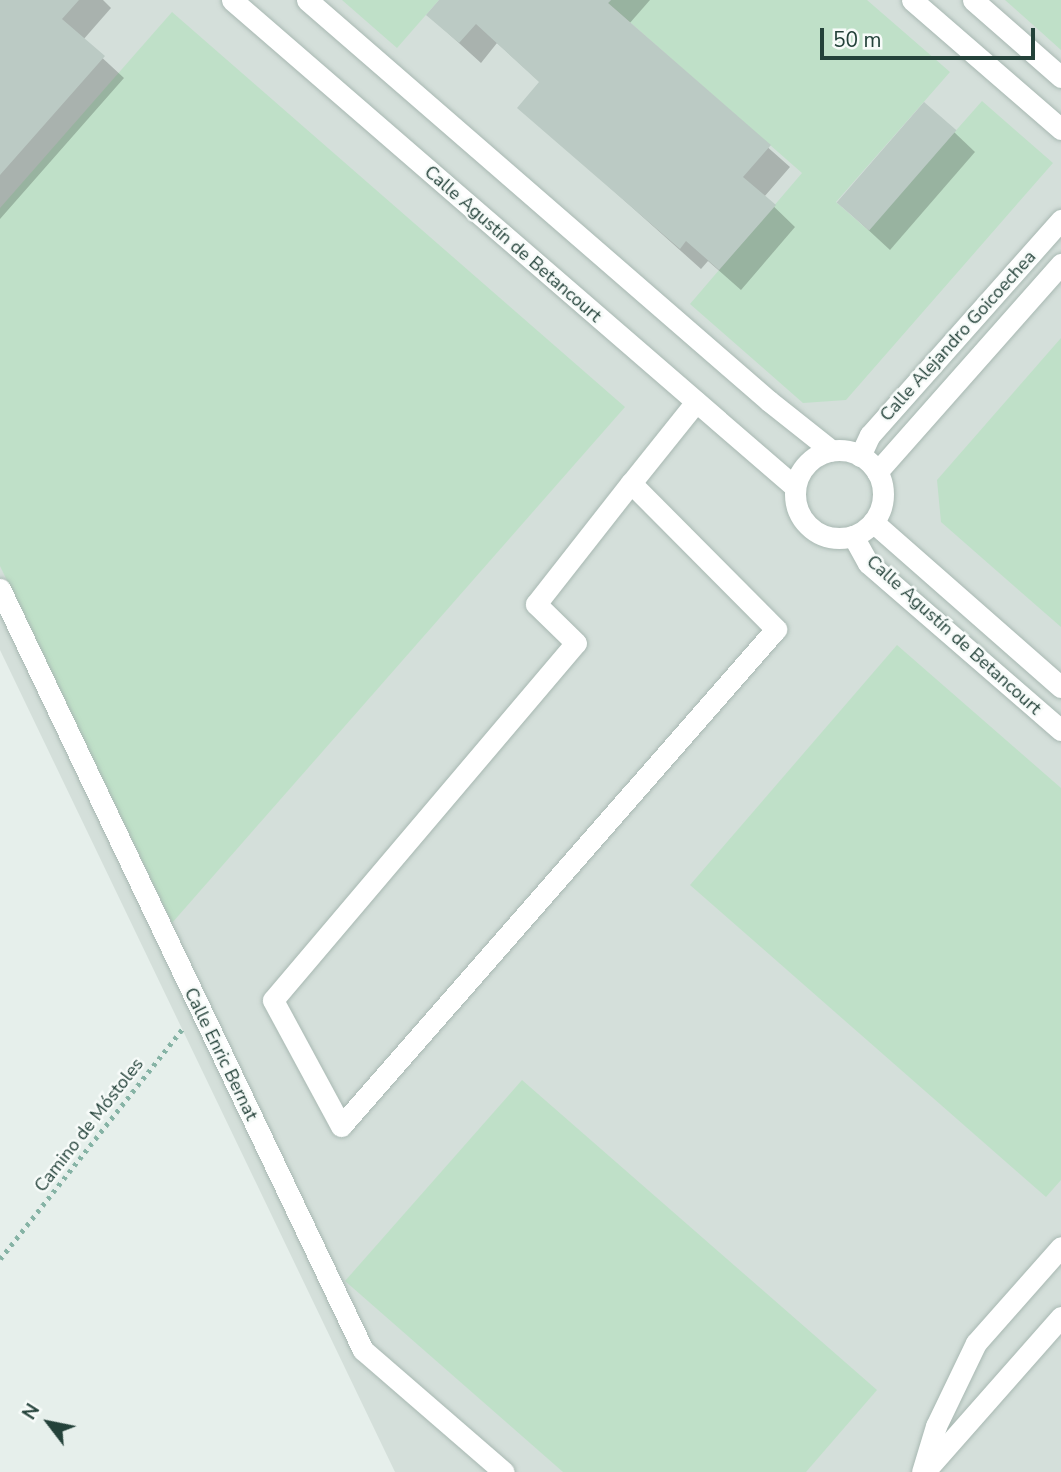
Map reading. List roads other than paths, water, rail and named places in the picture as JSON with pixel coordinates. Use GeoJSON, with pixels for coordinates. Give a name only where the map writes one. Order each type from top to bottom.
{"type":"FeatureCollection","features":[{"type":"Feature","properties":{"kind":"street","name":"Calle Agustín de Betancourt"},"geometry":{"type":"LineString","coordinates":[[232,0],[795,487]]}},
{"type":"Feature","properties":{"kind":"street"},"geometry":{"type":"LineString","coordinates":[[307,0],[769,401],[832,451],[860,456],[877,472],[883,498],[873,522],[853,536],[838,539],[823,536],[810,528],[800,516],[795,502],[795,487],[808,463],[832,451]]}},
{"type":"Feature","properties":{"kind":"street"},"geometry":{"type":"LineString","coordinates":[[912,0],[1061,129]]}},
{"type":"Feature","properties":{"kind":"street"},"geometry":{"type":"LineString","coordinates":[[972,0],[1061,77]]}},
{"type":"Feature","properties":{"kind":"street","name":"Calle Alejandro Goicoechea"},"geometry":{"type":"LineString","coordinates":[[860,456],[870,435],[1061,220]]}},
{"type":"Feature","properties":{"kind":"street","name":"Calle Alejandro Goicoechea"},"geometry":{"type":"LineString","coordinates":[[877,472],[1061,264]]}},
{"type":"Feature","properties":{"kind":"street"},"geometry":{"type":"LineString","coordinates":[[631,483],[776,629],[341,1126],[273,1000],[576,643],[536,604],[631,483],[696,402]]}},
{"type":"Feature","properties":{"kind":"street","name":"Calle Agustín de Betancourt"},"geometry":{"type":"LineString","coordinates":[[873,522],[1061,687]]}},
{"type":"Feature","properties":{"kind":"street","name":"Calle Agustín de Betancourt"},"geometry":{"type":"LineString","coordinates":[[853,536],[868,563],[1061,730]]}},
{"type":"Feature","properties":{"kind":"street","name":"Calle Enric Bernat"},"geometry":{"type":"LineString","coordinates":[[0,589],[363,1350],[504,1472]]}},
{"type":"Feature","properties":{"kind":"street"},"geometry":{"type":"LineString","coordinates":[[923,1472],[936,1426],[976,1343],[1061,1247]]}},
{"type":"Feature","properties":{"kind":"street"},"geometry":{"type":"LineString","coordinates":[[923,1472],[1061,1317]]}}]}
